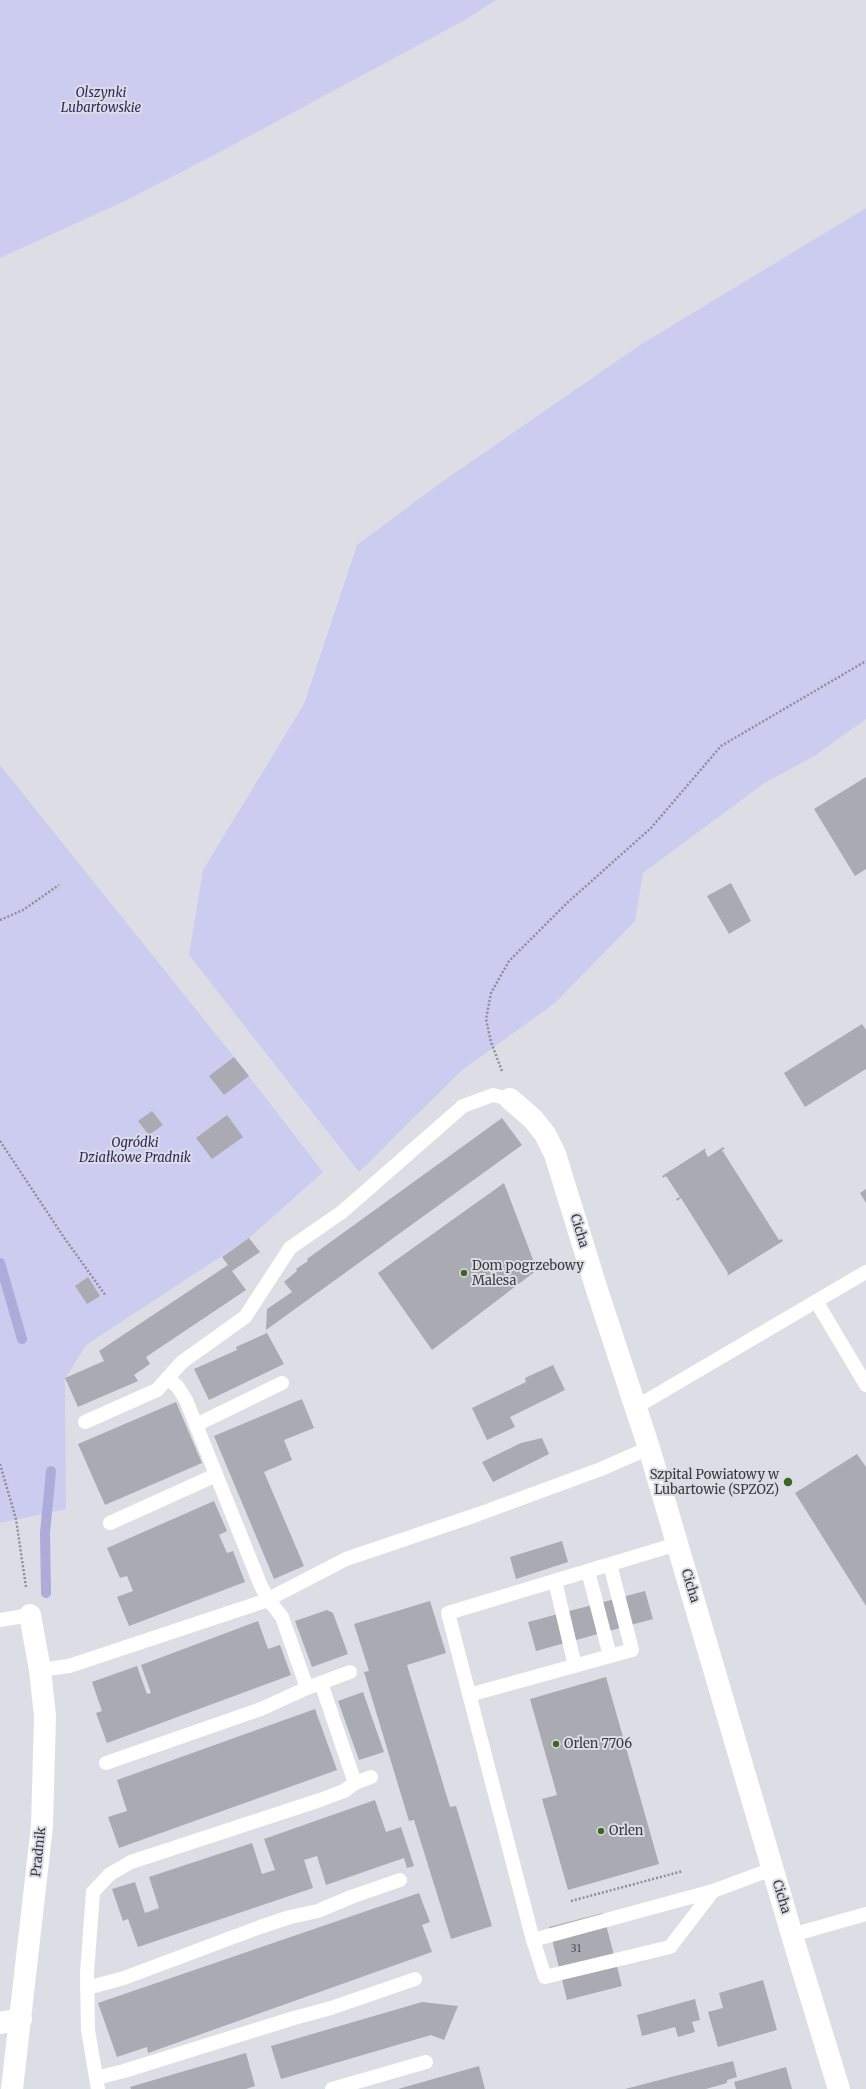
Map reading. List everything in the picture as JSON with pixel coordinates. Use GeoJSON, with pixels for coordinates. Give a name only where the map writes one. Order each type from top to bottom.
{"type":"FeatureCollection","features":[{"type":"Feature","properties":{"kind":"street","name":"Cicha"},"geometry":{"type":"LineString","coordinates":[[510,1099],[534,1119],[545,1134],[555,1154],[649,1448],[772,1869],[839,2089]]}},
{"type":"Feature","properties":{"kind":"street","name":"Pradnik"},"geometry":{"type":"LineString","coordinates":[[12,2089],[10,2021],[42,1826],[45,1716],[40,1670],[30,1615]]}},
{"type":"Feature","properties":{"kind":"lane"},"geometry":{"type":"LineString","coordinates":[[85,1422],[157,1390],[182,1362],[245,1317],[290,1248],[342,1212],[463,1106],[493,1095],[510,1099]]}},
{"type":"Feature","properties":{"kind":"lane"},"geometry":{"type":"LineString","coordinates":[[636,1407],[866,1272]]}},
{"type":"Feature","properties":{"kind":"lane"},"geometry":{"type":"LineString","coordinates":[[816,1301],[866,1385]]}},
{"type":"Feature","properties":{"kind":"lane"},"geometry":{"type":"LineString","coordinates":[[167,1378],[177,1386],[186,1400],[261,1586],[268,1599],[282,1617],[307,1688]]}},
{"type":"Feature","properties":{"kind":"lane"},"geometry":{"type":"LineString","coordinates":[[196,1425],[282,1383]]}},
{"type":"Feature","properties":{"kind":"lane"},"geometry":{"type":"LineString","coordinates":[[40,1670],[68,1666],[268,1599],[346,1559],[476,1515],[601,1468],[649,1448]]}},
{"type":"Feature","properties":{"kind":"lane"},"geometry":{"type":"LineString","coordinates":[[110,1523],[216,1474]]}},
{"type":"Feature","properties":{"kind":"lane"},"geometry":{"type":"LineString","coordinates":[[677,1544],[448,1613],[533,1940],[545,1977],[670,1947],[713,1891]]}},
{"type":"Feature","properties":{"kind":"lane"},"geometry":{"type":"LineString","coordinates":[[469,1695],[632,1650],[610,1564]]}},
{"type":"Feature","properties":{"kind":"lane"},"geometry":{"type":"LineString","coordinates":[[588,1571],[610,1656]]}},
{"type":"Feature","properties":{"kind":"lane"},"geometry":{"type":"LineString","coordinates":[[555,1581],[575,1666]]}},
{"type":"Feature","properties":{"kind":"lane"},"geometry":{"type":"LineString","coordinates":[[0,1620],[30,1615]]}},
{"type":"Feature","properties":{"kind":"lane"},"geometry":{"type":"LineString","coordinates":[[106,1763],[261,1709],[307,1688],[350,1672]]}},
{"type":"Feature","properties":{"kind":"lane"},"geometry":{"type":"LineString","coordinates":[[321,1683],[356,1783]]}},
{"type":"Feature","properties":{"kind":"lane"},"geometry":{"type":"LineString","coordinates":[[371,1777],[356,1783],[344,1791],[320,1800],[131,1862],[110,1874],[93,1892],[90,1910],[87,1988],[88,2030],[97,2084],[130,2069],[331,2008],[415,1979]]}},
{"type":"Feature","properties":{"kind":"lane"},"geometry":{"type":"LineString","coordinates":[[533,1940],[713,1891],[772,1869]]}},
{"type":"Feature","properties":{"kind":"lane"},"geometry":{"type":"LineString","coordinates":[[87,1988],[124,1978],[260,1927],[290,1917],[318,1911],[351,1897],[400,1880]]}},
{"type":"Feature","properties":{"kind":"lane"},"geometry":{"type":"LineString","coordinates":[[792,1935],[866,1914]]}},
{"type":"Feature","properties":{"kind":"lane"},"geometry":{"type":"LineString","coordinates":[[332,2089],[426,2062]]}},
{"type":"Feature","properties":{"kind":"path"},"geometry":{"type":"LineString","coordinates":[[510,1099],[491,1042],[486,1019],[491,993],[509,961],[567,903],[651,828],[721,746],[866,661]]}},
{"type":"Feature","properties":{"kind":"path"},"geometry":{"type":"LineString","coordinates":[[0,920],[23,910],[59,884]]}},
{"type":"Feature","properties":{"kind":"path"},"geometry":{"type":"LineString","coordinates":[[0,1141],[63,1236],[106,1296]]}},
{"type":"Feature","properties":{"kind":"path"},"geometry":{"type":"LineString","coordinates":[[0,1464],[16,1520],[30,1615]]}},
{"type":"Feature","properties":{"kind":"path"},"geometry":{"type":"LineString","coordinates":[[571,1901],[671,1874]]}},
{"type":"Feature","properties":{"kind":"green space","name":"Olszynki Lubartowskie"},"geometry":{"type":"Polygon","coordinates":[[[0,0],[496,0],[463,21],[220,152],[125,201],[0,258],[0,0]]]}},
{"type":"Feature","properties":{"kind":"green space"},"geometry":{"type":"Polygon","coordinates":[[[866,208],[866,719],[816,755],[763,784],[643,873],[635,921],[555,1003],[462,1070],[359,1172],[189,955],[203,870],[304,704],[357,545],[439,484],[640,345],[866,208]]]}},
{"type":"Feature","properties":{"kind":"green space","name":"Ogródki Działkowe Pradnik"},"geometry":{"type":"Polygon","coordinates":[[[0,765],[234,1057],[323,1172],[249,1238],[86,1345],[65,1379],[66,1509],[0,1523],[0,765]]]}},
{"type":"Feature","properties":{"kind":"building"},"geometry":{"type":"Polygon","coordinates":[[[866,777],[866,869],[855,876],[814,809],[866,777]]]}},
{"type":"Feature","properties":{"kind":"building"},"geometry":{"type":"Polygon","coordinates":[[[731,883],[751,921],[729,934],[707,896],[731,883]]]}},
{"type":"Feature","properties":{"kind":"building"},"geometry":{"type":"Polygon","coordinates":[[[862,1024],[866,1030],[866,1069],[805,1107],[784,1073],[862,1024]]]}},
{"type":"Feature","properties":{"kind":"building"},"geometry":{"type":"Polygon","coordinates":[[[234,1057],[249,1076],[224,1095],[209,1076],[234,1057]]]}},
{"type":"Feature","properties":{"kind":"building"},"geometry":{"type":"Polygon","coordinates":[[[152,1111],[163,1125],[149,1135],[138,1121],[152,1111]]]}},
{"type":"Feature","properties":{"kind":"building"},"geometry":{"type":"Polygon","coordinates":[[[227,1115],[243,1137],[212,1159],[196,1138],[227,1115]]]}},
{"type":"Feature","properties":{"kind":"building"},"geometry":{"type":"Polygon","coordinates":[[[502,1118],[522,1145],[266,1330],[267,1309],[292,1292],[284,1282],[297,1271],[296,1269],[308,1261],[307,1259],[502,1118]]]}},
{"type":"Feature","properties":{"kind":"building"},"geometry":{"type":"Polygon","coordinates":[[[723,1147],[725,1149],[722,1150],[779,1240],[782,1239],[783,1241],[727,1276],[728,1273],[681,1198],[677,1201],[676,1199],[680,1197],[666,1176],[663,1178],[662,1176],[706,1148],[705,1151],[708,1157],[723,1147]]]}},
{"type":"Feature","properties":{"kind":"building"},"geometry":{"type":"Polygon","coordinates":[[[504,1183],[537,1270],[432,1350],[378,1273],[504,1183]]]}},
{"type":"Feature","properties":{"kind":"building"},"geometry":{"type":"Polygon","coordinates":[[[866,1189],[866,1203],[860,1193],[866,1189]]]}},
{"type":"Feature","properties":{"kind":"building"},"geometry":{"type":"Polygon","coordinates":[[[249,1238],[260,1252],[232,1271],[246,1290],[146,1357],[150,1364],[134,1375],[138,1381],[78,1407],[65,1378],[104,1361],[99,1351],[228,1265],[222,1257],[249,1238]]]}},
{"type":"Feature","properties":{"kind":"building"},"geometry":{"type":"Polygon","coordinates":[[[88,1277],[100,1296],[87,1304],[75,1286],[88,1277]]]}},
{"type":"Feature","properties":{"kind":"building"},"geometry":{"type":"Polygon","coordinates":[[[267,1333],[284,1364],[209,1400],[194,1369],[237,1350],[236,1347],[267,1333]]]}},
{"type":"Feature","properties":{"kind":"building"},"geometry":{"type":"Polygon","coordinates":[[[553,1365],[565,1390],[510,1417],[515,1427],[487,1440],[472,1408],[526,1382],[525,1378],[553,1365]]]}},
{"type":"Feature","properties":{"kind":"building"},"geometry":{"type":"Polygon","coordinates":[[[302,1399],[314,1428],[284,1440],[292,1460],[264,1472],[304,1566],[274,1579],[214,1436],[302,1399]]]}},
{"type":"Feature","properties":{"kind":"building"},"geometry":{"type":"Polygon","coordinates":[[[176,1402],[202,1463],[105,1505],[78,1444],[176,1402]]]}},
{"type":"Feature","properties":{"kind":"building"},"geometry":{"type":"Polygon","coordinates":[[[542,1438],[549,1454],[493,1482],[482,1462],[521,1443],[542,1438]]]}},
{"type":"Feature","properties":{"kind":"building"},"geometry":{"type":"Polygon","coordinates":[[[857,1454],[866,1467],[866,1606],[795,1493],[857,1454]]]}},
{"type":"Feature","properties":{"kind":"building"},"geometry":{"type":"Polygon","coordinates":[[[214,1501],[227,1531],[219,1535],[227,1553],[233,1551],[245,1582],[129,1626],[117,1597],[133,1591],[127,1576],[120,1578],[107,1548],[214,1501]]]}},
{"type":"Feature","properties":{"kind":"building"},"geometry":{"type":"Polygon","coordinates":[[[562,1541],[568,1562],[516,1579],[510,1557],[562,1541]]]}},
{"type":"Feature","properties":{"kind":"building"},"geometry":{"type":"Polygon","coordinates":[[[645,1591],[653,1619],[536,1651],[528,1622],[645,1591]]]}},
{"type":"Feature","properties":{"kind":"building"},"geometry":{"type":"Polygon","coordinates":[[[430,1601],[446,1653],[407,1665],[450,1807],[456,1806],[492,1926],[451,1939],[414,1820],[409,1821],[364,1672],[369,1671],[354,1624],[430,1601]]]}},
{"type":"Feature","properties":{"kind":"building"},"geometry":{"type":"Polygon","coordinates":[[[327,1610],[333,1613],[348,1654],[312,1667],[295,1621],[327,1610]]]}},
{"type":"Feature","properties":{"kind":"building"},"geometry":{"type":"Polygon","coordinates":[[[258,1621],[268,1649],[280,1645],[291,1675],[107,1743],[96,1713],[102,1711],[92,1682],[137,1666],[147,1694],[151,1693],[141,1665],[258,1621]]]}},
{"type":"Feature","properties":{"kind":"building"},"geometry":{"type":"Polygon","coordinates":[[[606,1677],[659,1864],[568,1890],[542,1799],[557,1795],[530,1699],[606,1677]]]}},
{"type":"Feature","properties":{"kind":"building"},"geometry":{"type":"Polygon","coordinates":[[[363,1692],[384,1752],[359,1760],[338,1701],[363,1692]]]}},
{"type":"Feature","properties":{"kind":"building"},"geometry":{"type":"Polygon","coordinates":[[[315,1709],[337,1770],[119,1848],[108,1817],[127,1811],[117,1780],[315,1709]]]}},
{"type":"Feature","properties":{"kind":"building"},"geometry":{"type":"Polygon","coordinates":[[[375,1800],[386,1832],[401,1827],[414,1866],[407,1868],[404,1858],[326,1885],[317,1856],[304,1860],[313,1888],[138,1947],[128,1919],[123,1921],[112,1889],[135,1882],[145,1913],[159,1908],[149,1877],[252,1843],[262,1874],[275,1870],[264,1839],[375,1800]]]}},
{"type":"Feature","properties":{"kind":"building"},"geometry":{"type":"Polygon","coordinates":[[[419,1893],[430,1922],[422,1925],[432,1952],[148,2053],[147,2047],[117,2057],[98,2003],[419,1893]]]}},
{"type":"Feature","properties":{"kind":"building"},"geometry":{"type":"Polygon","coordinates":[[[603,1913],[622,1986],[567,2000],[549,1927],[603,1913]]]}},
{"type":"Feature","properties":{"kind":"building"},"geometry":{"type":"Polygon","coordinates":[[[763,1980],[777,2030],[718,2047],[708,2012],[723,2008],[719,1993],[763,1980]]]}},
{"type":"Feature","properties":{"kind":"building"},"geometry":{"type":"Polygon","coordinates":[[[695,1999],[700,2020],[692,2022],[695,2032],[678,2037],[675,2027],[642,2036],[637,2015],[695,1999]]]}},
{"type":"Feature","properties":{"kind":"building"},"geometry":{"type":"Polygon","coordinates":[[[422,2002],[458,2006],[444,2040],[431,2035],[281,2079],[271,2046],[422,2002]]]}},
{"type":"Feature","properties":{"kind":"building"},"geometry":{"type":"Polygon","coordinates":[[[246,2053],[255,2086],[246,2089],[131,2089],[130,2087],[246,2053]]]}},
{"type":"Feature","properties":{"kind":"building"},"geometry":{"type":"Polygon","coordinates":[[[733,2061],[737,2077],[727,2080],[727,2083],[706,2089],[625,2089],[733,2061]]]}},
{"type":"Feature","properties":{"kind":"building"},"geometry":{"type":"Polygon","coordinates":[[[479,2066],[485,2089],[398,2089],[479,2066]]]}},
{"type":"Feature","properties":{"kind":"building"},"geometry":{"type":"Polygon","coordinates":[[[786,2067],[792,2089],[736,2089],[734,2082],[786,2067]]]}},
{"type":"Feature","properties":{"kind":"waterway"},"geometry":{"type":"LineString","coordinates":[[0,1263],[22,1339]]}},
{"type":"Feature","properties":{"kind":"waterway"},"geometry":{"type":"LineString","coordinates":[[46,1593],[45,1533],[51,1471]]}},
{"type":"Feature","properties":{"kind":"place","name":"Dom pogrzebowy Malesa"},"geometry":{"type":"Point","coordinates":[464,1273]}},
{"type":"Feature","properties":{"kind":"place","name":"Szpital Powiatowy w Lubartowie (SPZOZ)"},"geometry":{"type":"Point","coordinates":[788,1482]}},
{"type":"Feature","properties":{"kind":"place","name":"Orlen 7706"},"geometry":{"type":"Point","coordinates":[556,1744]}},
{"type":"Feature","properties":{"kind":"place","name":"Orlen"},"geometry":{"type":"Point","coordinates":[601,1831]}}]}
